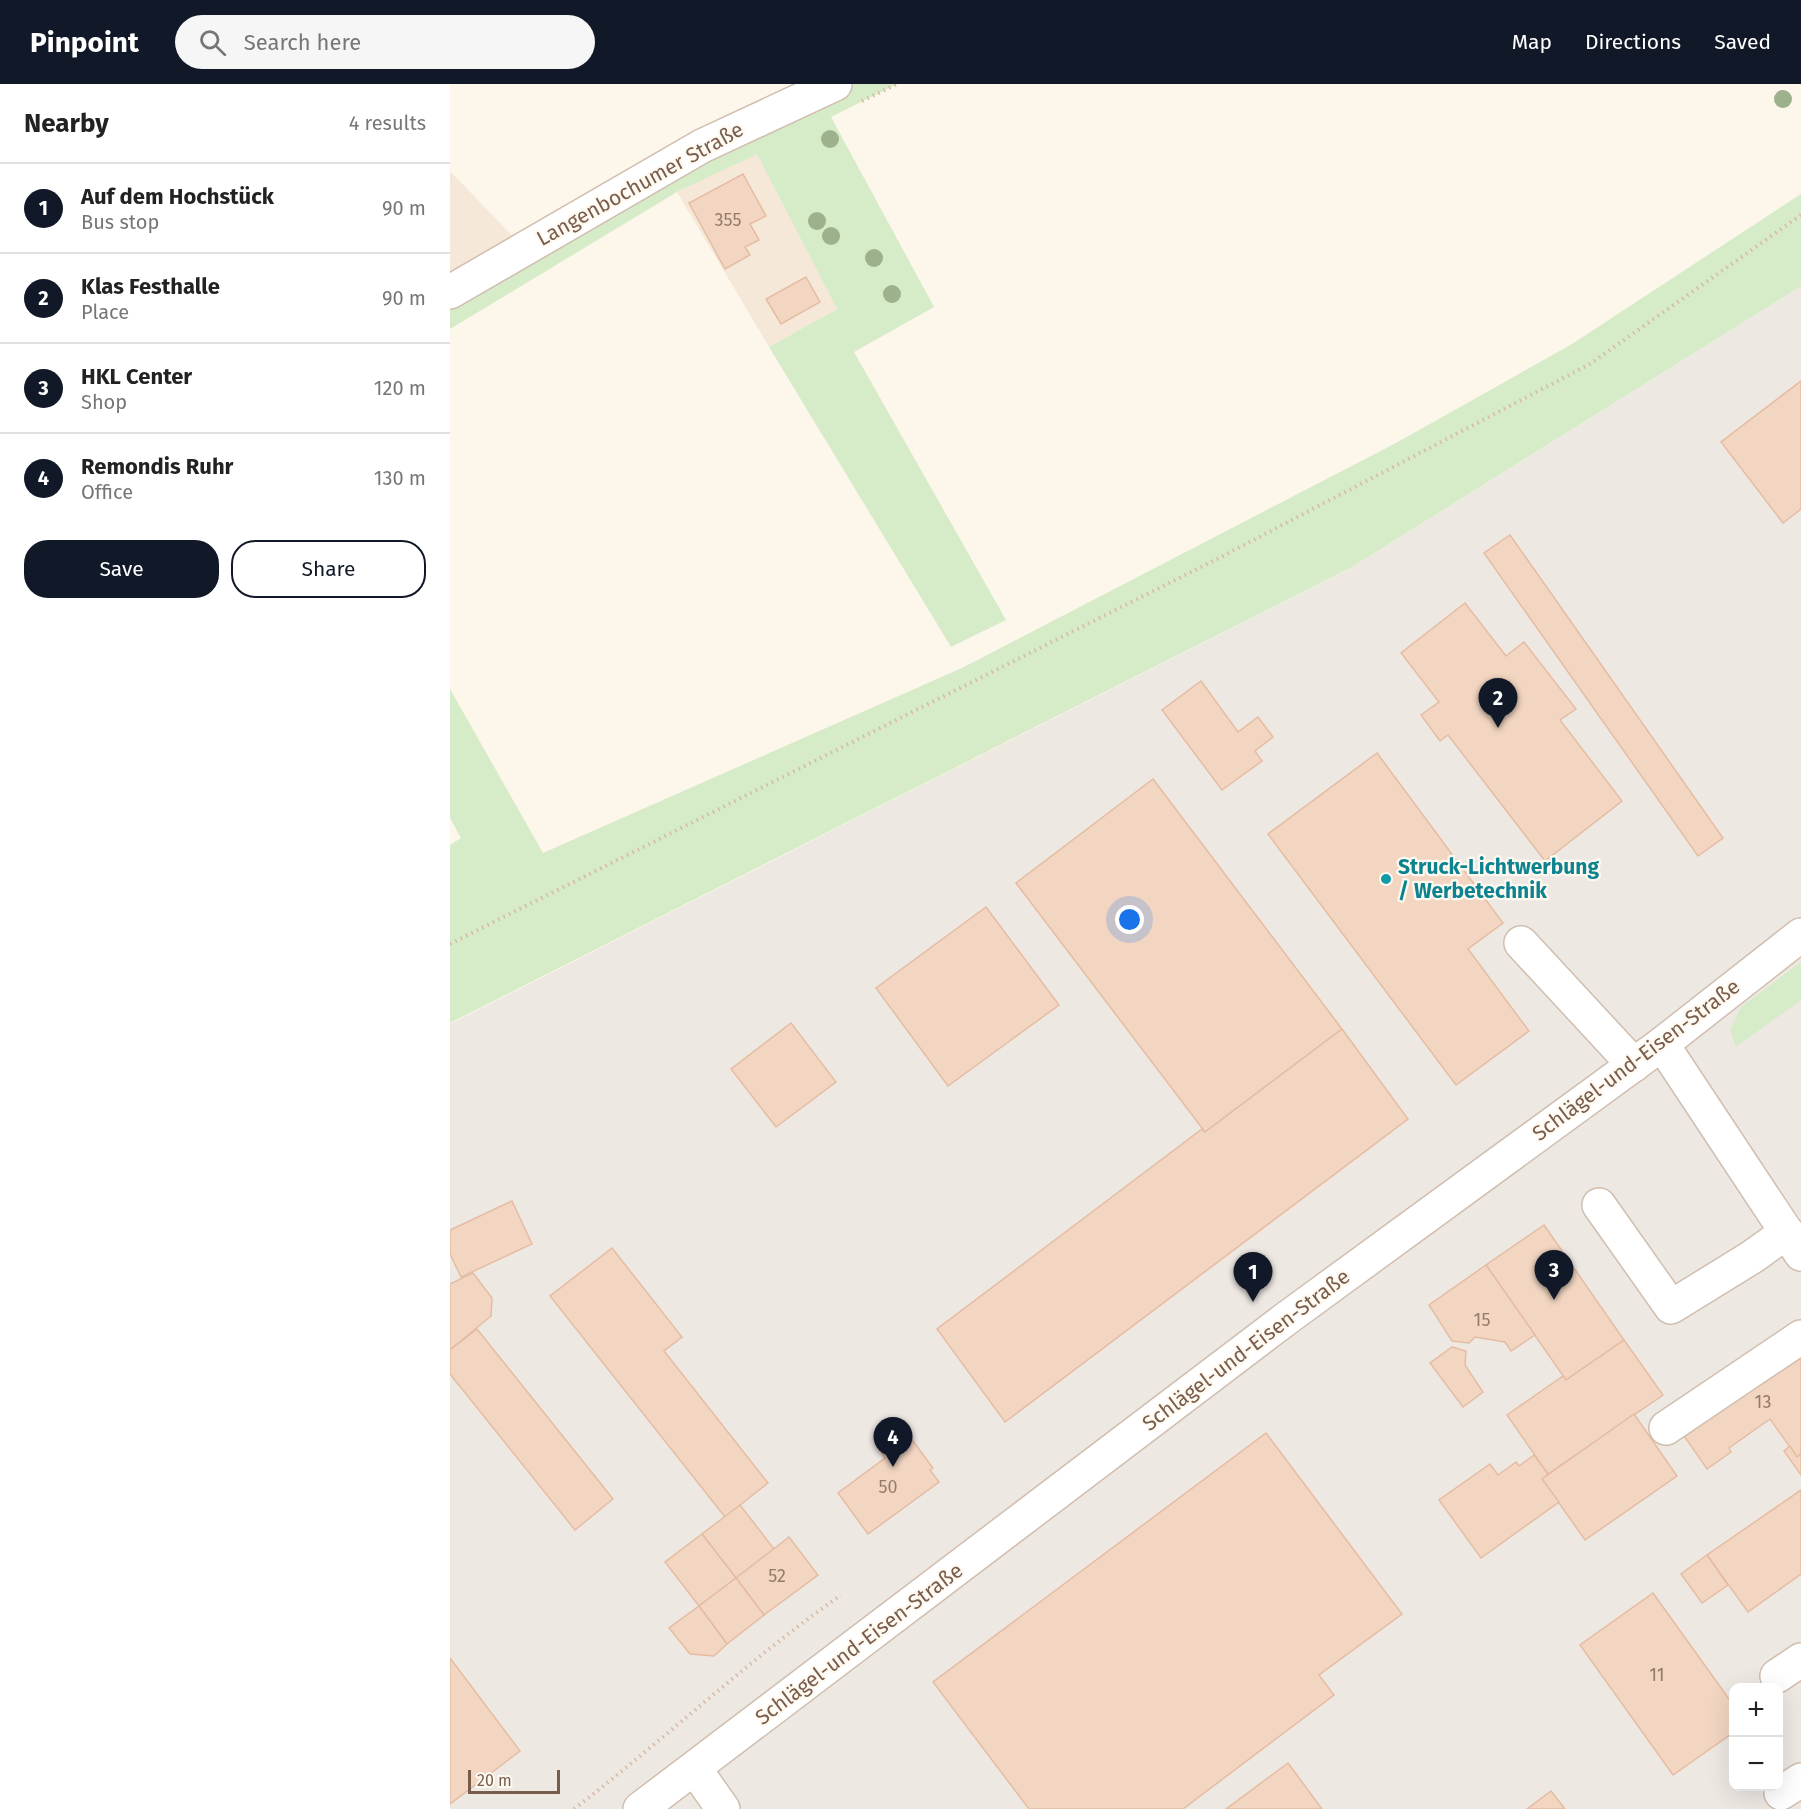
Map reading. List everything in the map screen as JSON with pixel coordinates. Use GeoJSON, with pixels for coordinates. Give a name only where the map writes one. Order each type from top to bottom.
{"type":"FeatureCollection","features":[{"type":"Feature","properties":{"kind":"street","name":"Langenbochumer Straße"},"geometry":{"type":"LineString","coordinates":[[450,292],[702,146],[835,84]]}},
{"type":"Feature","properties":{"kind":"street","name":"Schlägel-und-Eisen-Straße"},"geometry":{"type":"LineString","coordinates":[[640,1809],[1287,1318],[1662,1044],[1801,935]]}},
{"type":"Feature","properties":{"kind":"street"},"geometry":{"type":"LineString","coordinates":[[1521,943],[1634,1065]]}},
{"type":"Feature","properties":{"kind":"street"},"geometry":{"type":"LineString","coordinates":[[1599,1205],[1671,1307],[1752,1257],[1794,1243],[1662,1044]]}},
{"type":"Feature","properties":{"kind":"street"},"geometry":{"type":"LineString","coordinates":[[1666,1428],[1801,1337]]}},
{"type":"Feature","properties":{"kind":"street"},"geometry":{"type":"LineString","coordinates":[[694,1769],[723,1809]]}},
{"type":"Feature","properties":{"kind":"path"},"geometry":{"type":"LineString","coordinates":[[450,944],[1221,557],[1590,364],[1801,215]]}},
{"type":"Feature","properties":{"kind":"path"},"geometry":{"type":"LineString","coordinates":[[574,1809],[712,1693],[798,1625],[841,1595]]}},
{"type":"Feature","properties":{"kind":"shaded area"},"geometry":{"type":"Polygon","coordinates":[[[757,153],[837,309],[769,347],[677,192],[757,153]]]}},
{"type":"Feature","properties":{"kind":"shaded area"},"geometry":{"type":"Polygon","coordinates":[[[450,171],[524,248],[450,292],[450,171]]]}},
{"type":"Feature","properties":{"kind":"shaded area"},"geometry":{"type":"Polygon","coordinates":[[[1801,286],[1801,1809],[450,1809],[450,1024],[1349,569],[1801,286]]]}},
{"type":"Feature","properties":{"kind":"green space"},"geometry":{"type":"Polygon","coordinates":[[[814,84],[897,84],[831,117],[934,307],[854,352],[1006,620],[951,647],[769,347],[837,309],[757,154],[677,192],[450,329],[450,292],[814,84]]]}},
{"type":"Feature","properties":{"kind":"green space"},"geometry":{"type":"Polygon","coordinates":[[[1801,194],[1801,286],[1352,567],[450,1023],[450,845],[461,838],[450,818],[450,689],[543,853],[962,668],[1396,443],[1572,344],[1801,194]]]}},
{"type":"Feature","properties":{"kind":"green space"},"geometry":{"type":"Polygon","coordinates":[[[1801,962],[1801,1000],[1736,1047],[1730,1029],[1741,1007],[1801,962]]]}},
{"type":"Feature","properties":{"kind":"building"},"geometry":{"type":"Polygon","coordinates":[[[743,174],[766,216],[750,224],[759,240],[745,247],[750,255],[725,269],[689,203],[743,174]]]}},
{"type":"Feature","properties":{"kind":"building"},"geometry":{"type":"Polygon","coordinates":[[[806,277],[820,302],[781,324],[766,299],[806,277]]]}},
{"type":"Feature","properties":{"kind":"building"},"geometry":{"type":"Polygon","coordinates":[[[1801,381],[1801,509],[1783,523],[1721,442],[1801,381]]]}},
{"type":"Feature","properties":{"kind":"building"},"geometry":{"type":"Polygon","coordinates":[[[1510,535],[1723,838],[1698,856],[1484,553],[1510,535]]]}},
{"type":"Feature","properties":{"kind":"building"},"geometry":{"type":"Polygon","coordinates":[[[1465,603],[1506,656],[1524,642],[1576,709],[1560,720],[1622,801],[1545,861],[1448,735],[1440,741],[1421,715],[1439,702],[1401,653],[1465,603]]]}},
{"type":"Feature","properties":{"kind":"building"},"geometry":{"type":"Polygon","coordinates":[[[1201,681],[1238,732],[1258,717],[1273,737],[1255,751],[1262,761],[1222,790],[1162,710],[1201,681]]]}},
{"type":"Feature","properties":{"kind":"building","name":"Struck-Lichtwerbung / Werbetechnik"},"geometry":{"type":"Polygon","coordinates":[[[1377,753],[1503,923],[1468,949],[1529,1031],[1456,1085],[1268,834],[1377,753]]]}},
{"type":"Feature","properties":{"kind":"building"},"geometry":{"type":"Polygon","coordinates":[[[1153,779],[1342,1029],[1205,1132],[1016,883],[1153,779]]]}},
{"type":"Feature","properties":{"kind":"building"},"geometry":{"type":"Polygon","coordinates":[[[986,907],[1059,1005],[948,1086],[876,988],[986,907]]]}},
{"type":"Feature","properties":{"kind":"building"},"geometry":{"type":"Polygon","coordinates":[[[791,1023],[836,1082],[776,1127],[731,1069],[791,1023]]]}},
{"type":"Feature","properties":{"kind":"building"},"geometry":{"type":"Polygon","coordinates":[[[1342,1029],[1408,1119],[1005,1422],[937,1329],[1202,1129],[1205,1132],[1342,1029]]]}},
{"type":"Feature","properties":{"kind":"building"},"geometry":{"type":"Polygon","coordinates":[[[512,1201],[532,1244],[461,1277],[450,1254],[450,1230],[512,1201]]]}},
{"type":"Feature","properties":{"kind":"building"},"geometry":{"type":"Polygon","coordinates":[[[1544,1225],[1624,1340],[1566,1380],[1486,1265],[1544,1225]]]}},
{"type":"Feature","properties":{"kind":"building"},"geometry":{"type":"Polygon","coordinates":[[[612,1248],[682,1337],[664,1351],[768,1483],[725,1517],[550,1296],[612,1248]]]}},
{"type":"Feature","properties":{"kind":"building"},"geometry":{"type":"Polygon","coordinates":[[[1486,1265],[1535,1335],[1511,1351],[1505,1342],[1475,1337],[1469,1343],[1452,1341],[1429,1305],[1486,1265]]]}},
{"type":"Feature","properties":{"kind":"building"},"geometry":{"type":"Polygon","coordinates":[[[473,1273],[492,1298],[491,1316],[450,1350],[450,1284],[473,1273]]]}},
{"type":"Feature","properties":{"kind":"building"},"geometry":{"type":"Polygon","coordinates":[[[477,1329],[613,1499],[575,1530],[450,1374],[450,1350],[477,1329]]]}},
{"type":"Feature","properties":{"kind":"building"},"geometry":{"type":"Polygon","coordinates":[[[1624,1340],[1663,1395],[1548,1474],[1507,1415],[1563,1376],[1566,1380],[1624,1340]]]}},
{"type":"Feature","properties":{"kind":"building"},"geometry":{"type":"Polygon","coordinates":[[[1452,1347],[1466,1351],[1465,1365],[1483,1392],[1463,1407],[1430,1363],[1452,1347]]]}},
{"type":"Feature","properties":{"kind":"building"},"geometry":{"type":"Polygon","coordinates":[[[1794,1350],[1801,1360],[1801,1454],[1797,1457],[1770,1419],[1729,1448],[1731,1452],[1707,1469],[1682,1433],[1794,1350]]]}},
{"type":"Feature","properties":{"kind":"building"},"geometry":{"type":"Polygon","coordinates":[[[1634,1414],[1677,1476],[1585,1540],[1542,1479],[1634,1414]]]}},
{"type":"Feature","properties":{"kind":"building"},"geometry":{"type":"Polygon","coordinates":[[[907,1433],[933,1468],[930,1470],[939,1482],[868,1534],[838,1493],[885,1458],[881,1452],[907,1433]]]}},
{"type":"Feature","properties":{"kind":"building"},"geometry":{"type":"Polygon","coordinates":[[[1266,1433],[1402,1614],[1319,1675],[1334,1695],[1183,1809],[1029,1809],[933,1682],[1266,1433]]]}},
{"type":"Feature","properties":{"kind":"building"},"geometry":{"type":"Polygon","coordinates":[[[1790,1446],[1797,1457],[1801,1454],[1801,1475],[1784,1451],[1790,1446]]]}},
{"type":"Feature","properties":{"kind":"building"},"geometry":{"type":"Polygon","coordinates":[[[1534,1455],[1548,1474],[1542,1479],[1559,1502],[1481,1558],[1439,1500],[1490,1464],[1498,1475],[1516,1462],[1519,1466],[1534,1455]]]}},
{"type":"Feature","properties":{"kind":"building"},"geometry":{"type":"Polygon","coordinates":[[[1801,1490],[1801,1574],[1748,1612],[1707,1555],[1801,1490]]]}},
{"type":"Feature","properties":{"kind":"building"},"geometry":{"type":"Polygon","coordinates":[[[740,1505],[774,1549],[736,1578],[702,1534],[740,1505]]]}},
{"type":"Feature","properties":{"kind":"building"},"geometry":{"type":"Polygon","coordinates":[[[702,1534],[736,1578],[699,1606],[665,1562],[702,1534]]]}},
{"type":"Feature","properties":{"kind":"building"},"geometry":{"type":"Polygon","coordinates":[[[789,1537],[818,1575],[764,1615],[736,1578],[789,1537]]]}},
{"type":"Feature","properties":{"kind":"building"},"geometry":{"type":"Polygon","coordinates":[[[1707,1555],[1728,1585],[1702,1603],[1681,1574],[1707,1555]]]}},
{"type":"Feature","properties":{"kind":"building"},"geometry":{"type":"Polygon","coordinates":[[[736,1578],[764,1615],[727,1644],[699,1606],[736,1578]]]}},
{"type":"Feature","properties":{"kind":"building"},"geometry":{"type":"Polygon","coordinates":[[[1653,1593],[1729,1699],[1729,1736],[1673,1775],[1580,1645],[1653,1593]]]}},
{"type":"Feature","properties":{"kind":"building"},"geometry":{"type":"Polygon","coordinates":[[[699,1606],[727,1644],[714,1656],[690,1654],[669,1628],[699,1606]]]}},
{"type":"Feature","properties":{"kind":"building"},"geometry":{"type":"Polygon","coordinates":[[[450,1658],[520,1751],[450,1804],[450,1658]]]}},
{"type":"Feature","properties":{"kind":"building"},"geometry":{"type":"Polygon","coordinates":[[[1288,1763],[1322,1809],[1226,1809],[1288,1763]]]}},
{"type":"Feature","properties":{"kind":"building"},"geometry":{"type":"Polygon","coordinates":[[[1551,1791],[1565,1809],[1527,1809],[1551,1791]]]}},
{"type":"Feature","properties":{"kind":"place","name":"Klas Festhalle"},"geometry":{"type":"Point","coordinates":[1498,728]}},
{"type":"Feature","properties":{"kind":"place","name":"Struck-Lichtwerbung / Werbetechnik"},"geometry":{"type":"Point","coordinates":[1386,879]}},
{"type":"Feature","properties":{"kind":"place","name":"HKL Center"},"geometry":{"type":"Point","coordinates":[1554,1300]}},
{"type":"Feature","properties":{"kind":"place","name":"Auf dem Hochstück"},"geometry":{"type":"Point","coordinates":[1253,1302]}},
{"type":"Feature","properties":{"kind":"place","name":"Remondis Ruhr"},"geometry":{"type":"Point","coordinates":[893,1467]}}]}
